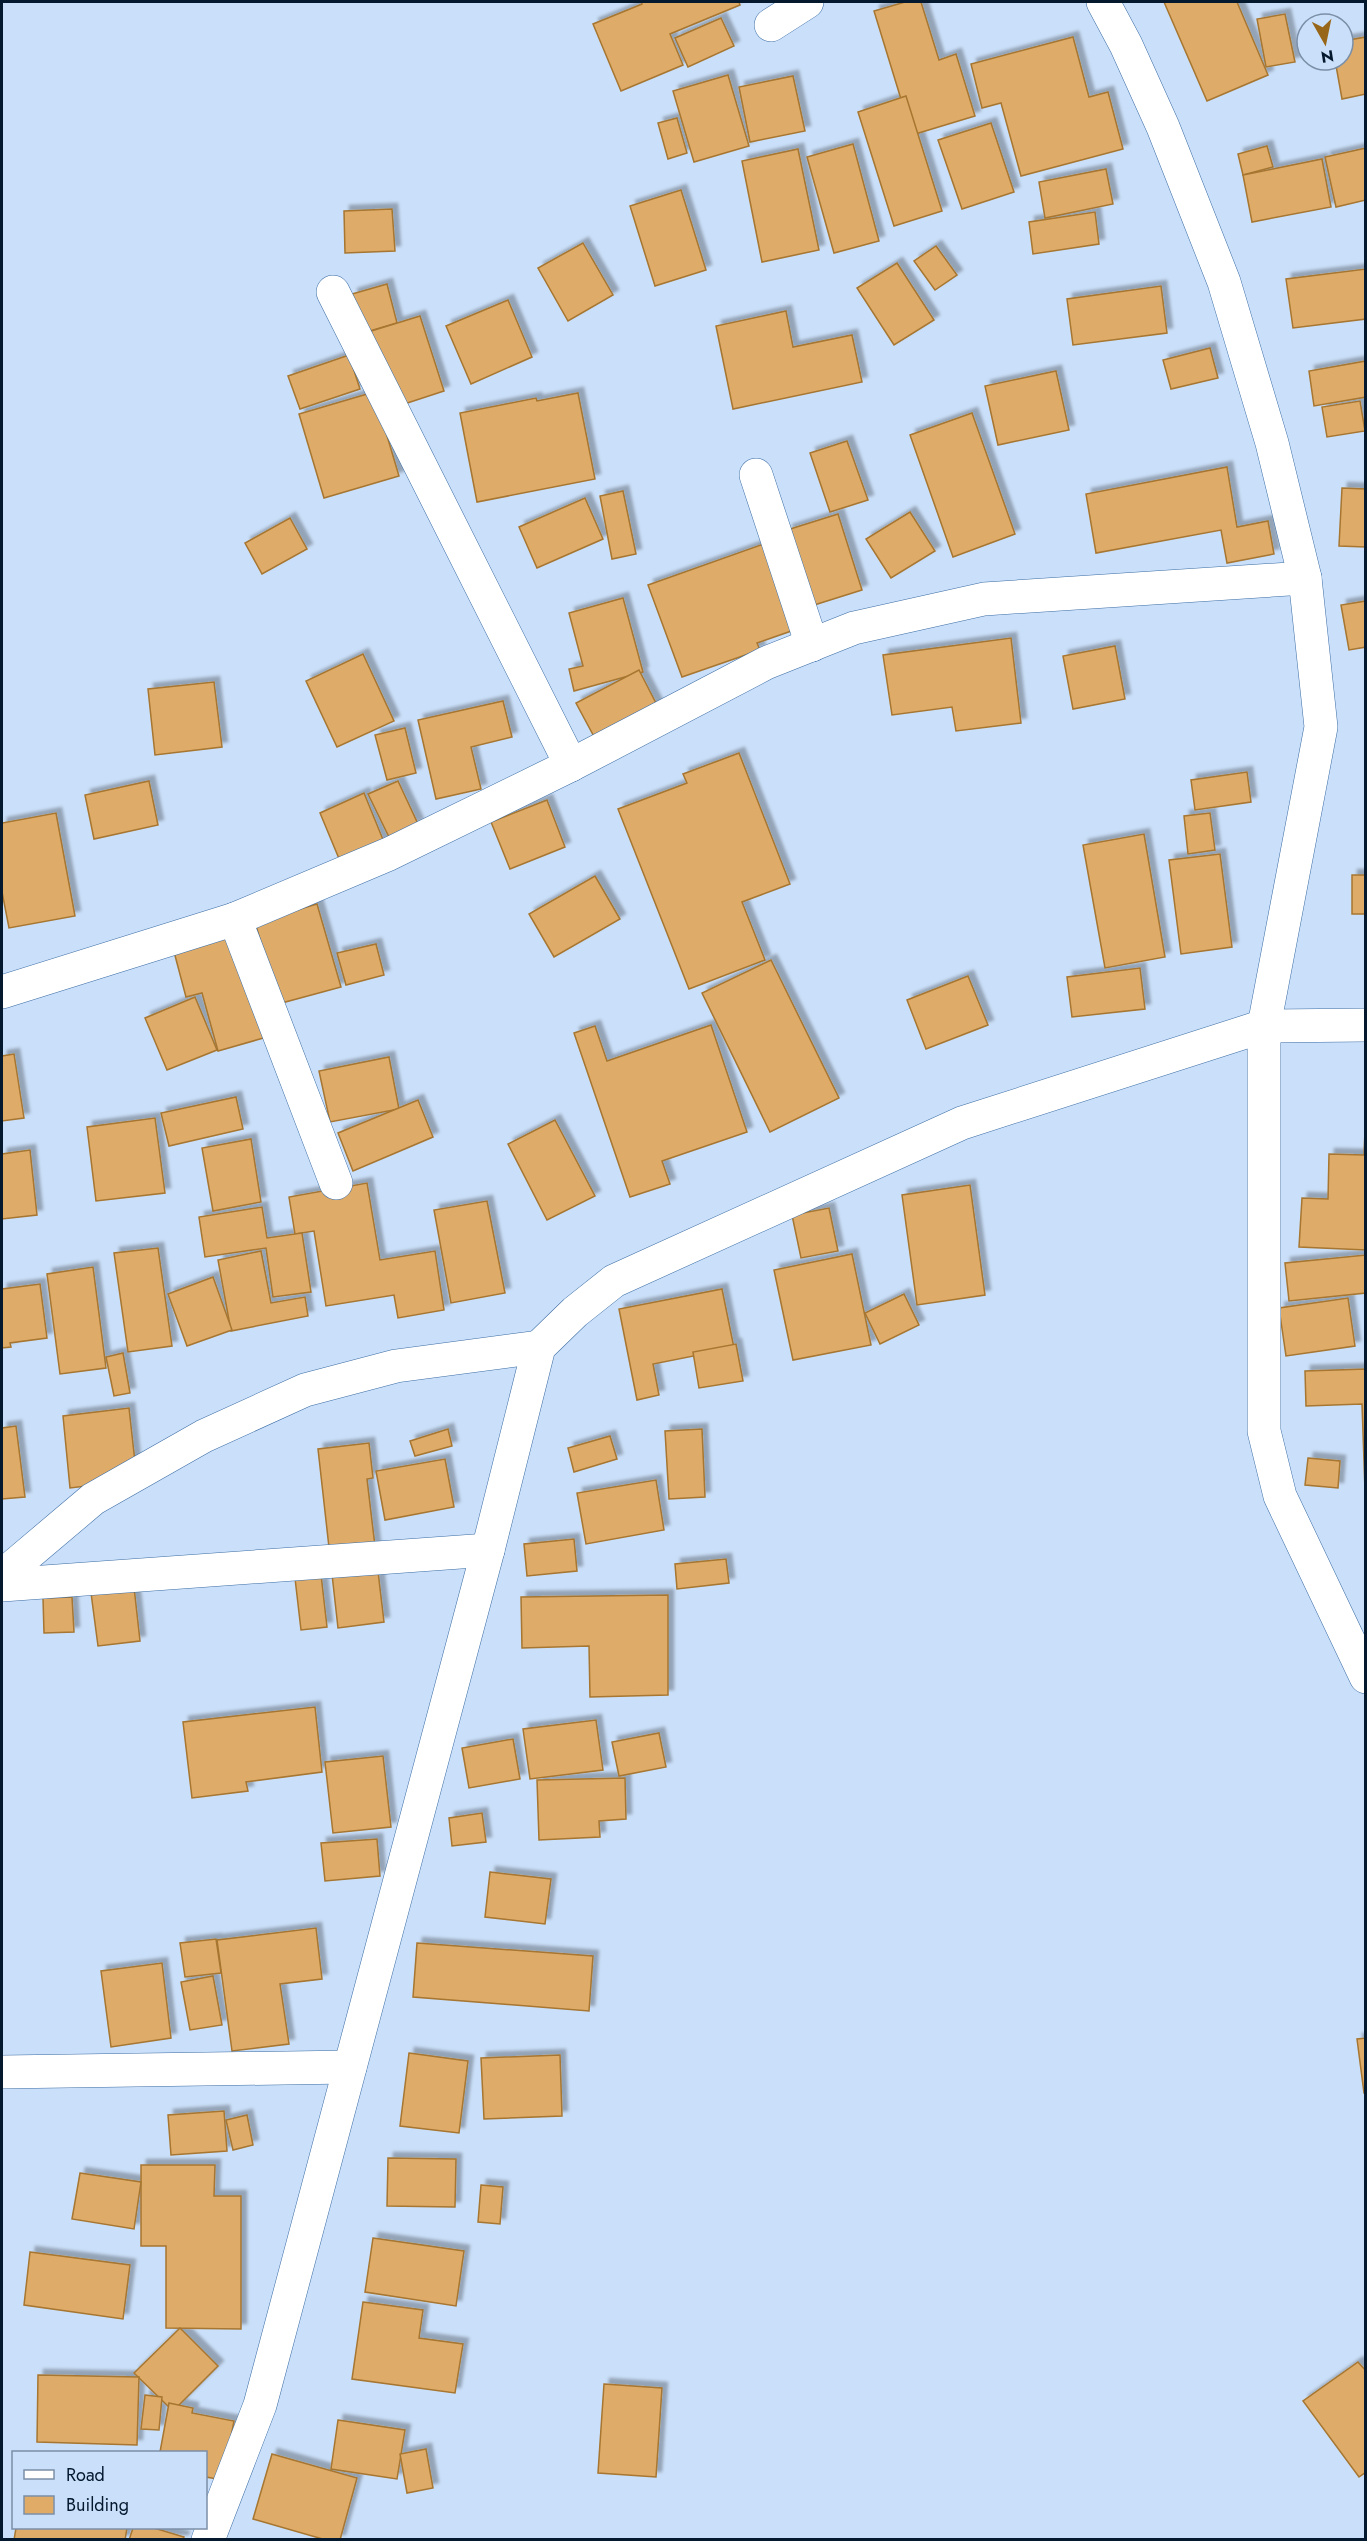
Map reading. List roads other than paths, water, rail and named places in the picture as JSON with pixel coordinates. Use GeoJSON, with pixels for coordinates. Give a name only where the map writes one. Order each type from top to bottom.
{"type":"FeatureCollection","features":[{"type":"Feature","properties":{"kind":"street"},"geometry":{"type":"LineString","coordinates":[[771,25],[807,2]]}},
{"type":"Feature","properties":{"kind":"street"},"geometry":{"type":"LineString","coordinates":[[1103,2],[1126,45],[1163,127],[1224,282],[1272,443],[1305,578],[1321,727],[1264,1026],[1264,1431],[1280,1496],[1365,1677]]}},
{"type":"Feature","properties":{"kind":"street"},"geometry":{"type":"LineString","coordinates":[[333,291],[571,765]]}},
{"type":"Feature","properties":{"kind":"street"},"geometry":{"type":"LineString","coordinates":[[756,475],[812,645]]}},
{"type":"Feature","properties":{"kind":"street"},"geometry":{"type":"LineString","coordinates":[[2,992],[235,919],[389,854],[571,765],[766,663],[854,628],[984,599],[1305,578]]}},
{"type":"Feature","properties":{"kind":"street"},"geometry":{"type":"LineString","coordinates":[[235,919],[336,1183]]}},
{"type":"Feature","properties":{"kind":"street"},"geometry":{"type":"LineString","coordinates":[[208,2540],[260,2405],[488,1550],[539,1347],[575,1312],[614,1281],[962,1123],[1264,1026],[1365,1025]]}},
{"type":"Feature","properties":{"kind":"street"},"geometry":{"type":"LineString","coordinates":[[2,1576],[93,1499],[204,1436],[305,1390],[396,1366],[539,1347]]}},
{"type":"Feature","properties":{"kind":"street"},"geometry":{"type":"LineString","coordinates":[[2,1585],[488,1550]]}},
{"type":"Feature","properties":{"kind":"street"},"geometry":{"type":"LineString","coordinates":[[2,2072],[350,2067]]}}]}
